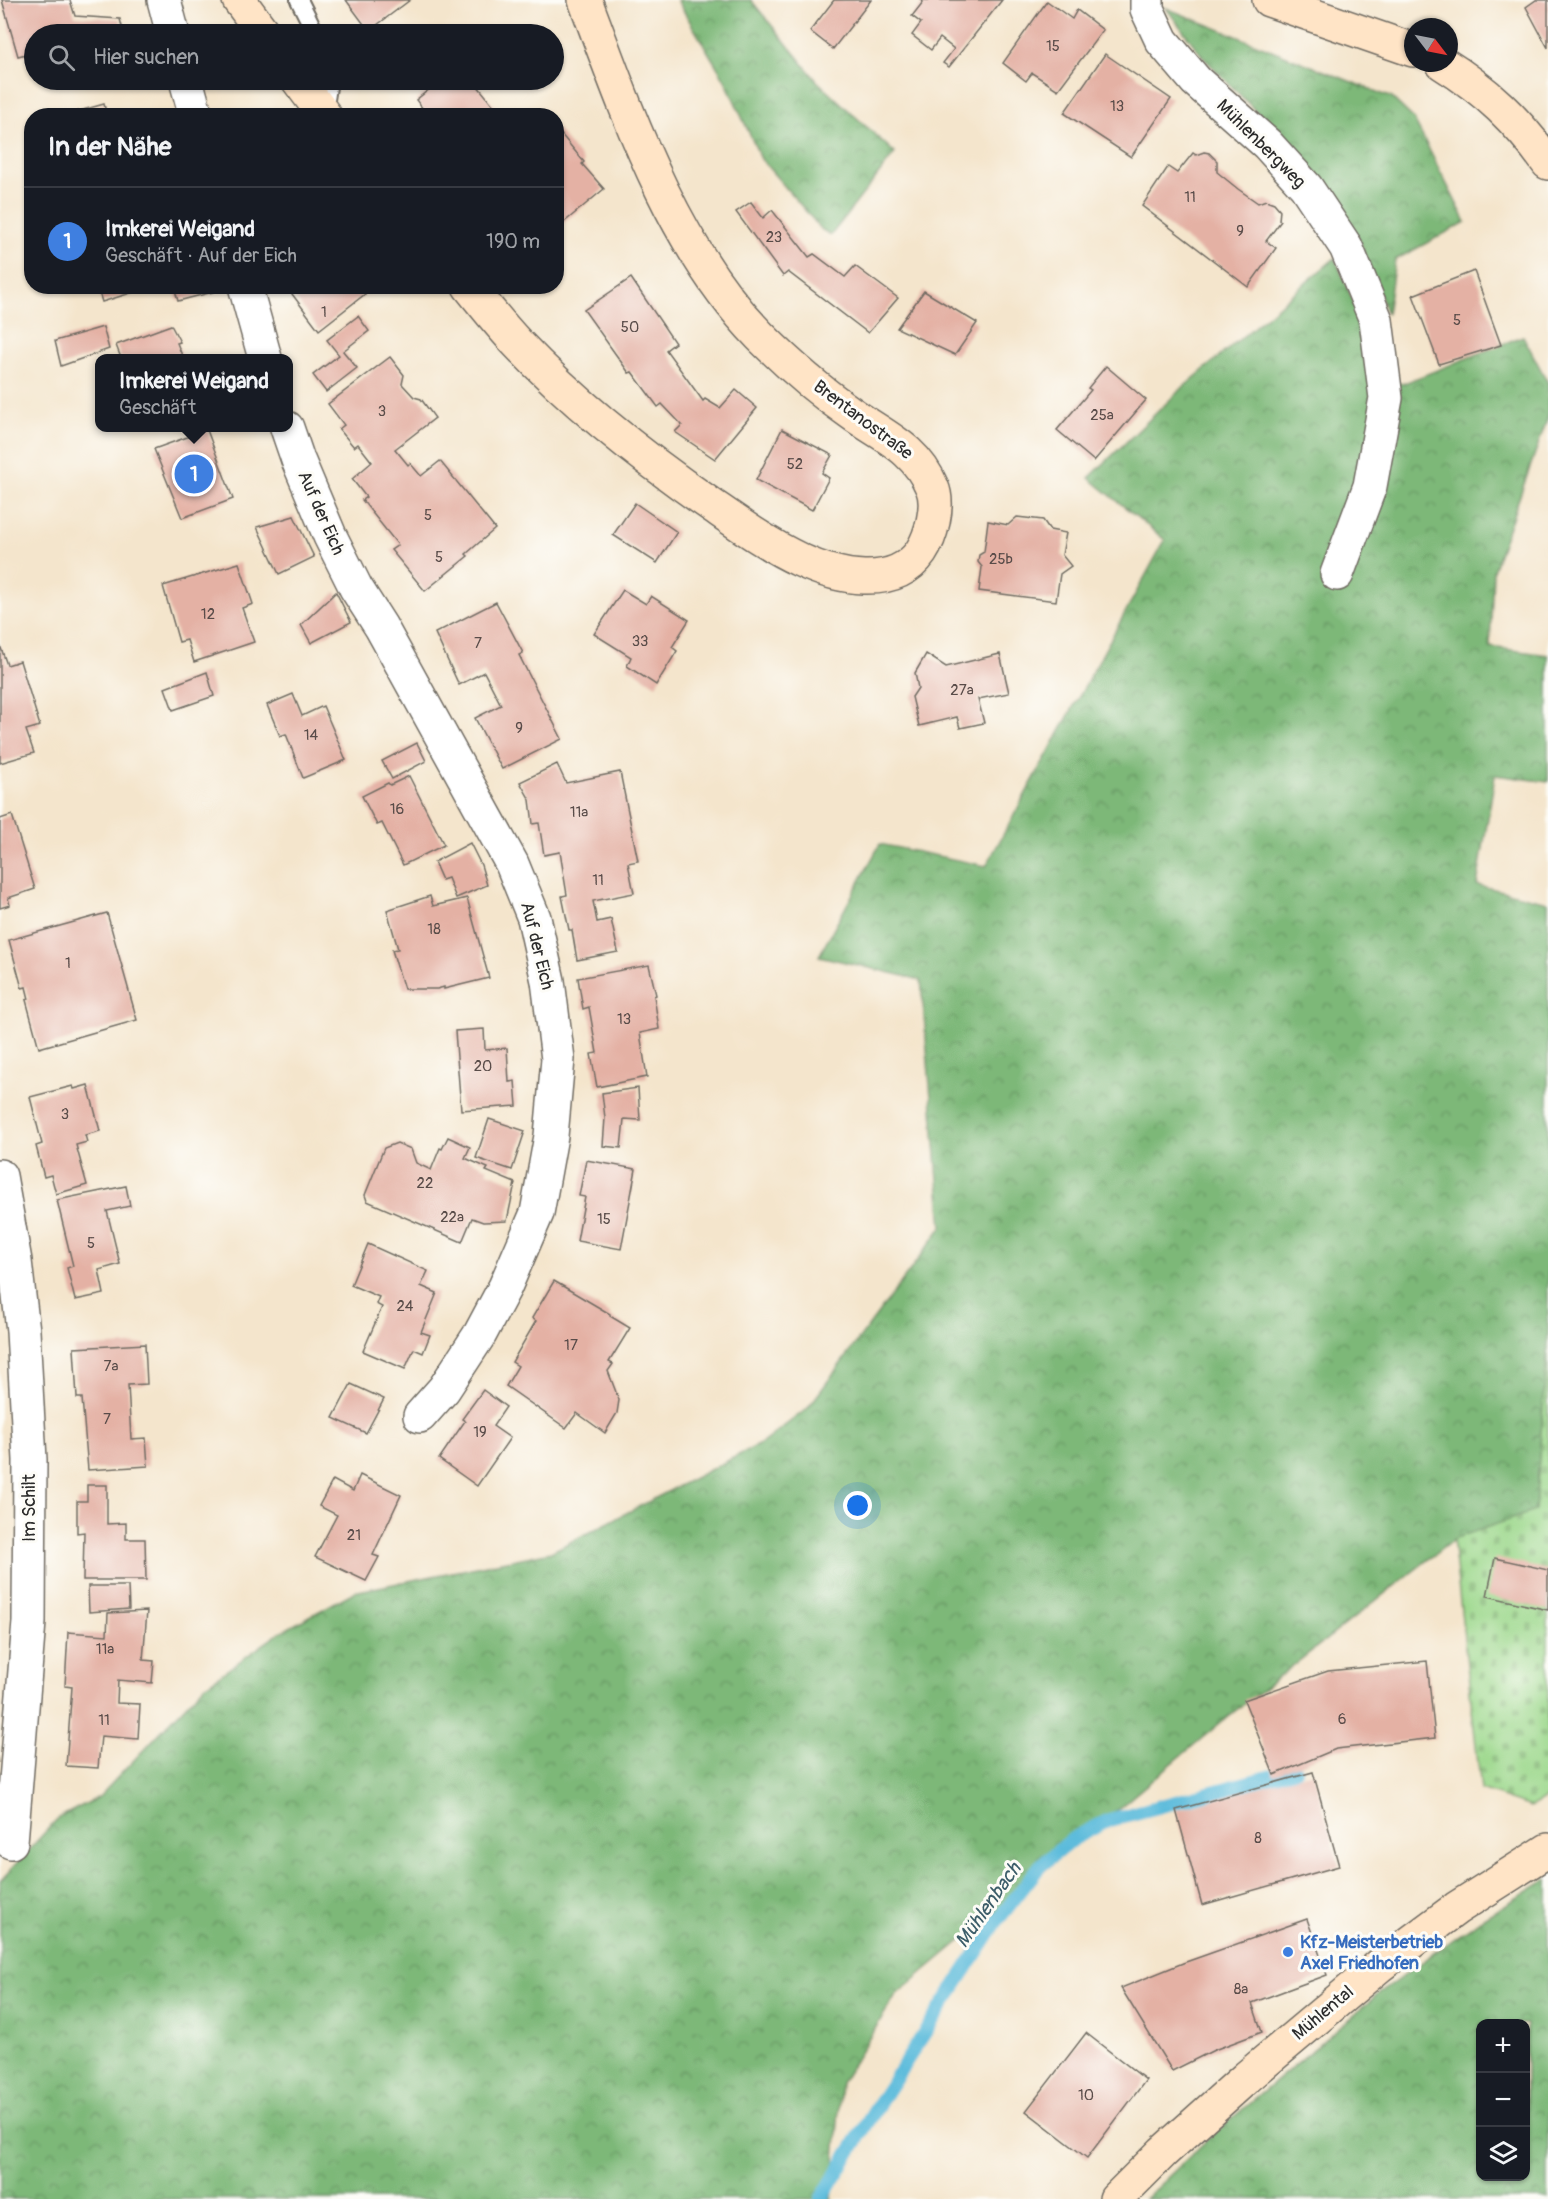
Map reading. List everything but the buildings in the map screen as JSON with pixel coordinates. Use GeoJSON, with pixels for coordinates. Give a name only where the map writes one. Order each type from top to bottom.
{"type":"FeatureCollection","features":[{"type":"Feature","properties":{"kind":"street"},"geometry":{"type":"LineString","coordinates":[[164,0],[170,24]]}},
{"type":"Feature","properties":{"kind":"street"},"geometry":{"type":"LineString","coordinates":[[239,0],[257,24]]}},
{"type":"Feature","properties":{"kind":"street","name":"Brentanostraße"},"geometry":{"type":"LineString","coordinates":[[476,294],[517,343],[565,390],[688,489],[751,532],[802,560],[840,574],[866,578],[900,573],[920,553],[934,525],[934,491],[921,465],[901,445],[850,413],[796,370],[759,335],[728,299],[698,254],[668,201],[632,121],[585,0]]}},
{"type":"Feature","properties":{"kind":"street","name":"Mühlenbergweg"},"geometry":{"type":"LineString","coordinates":[[1147,0],[1147,9],[1162,41],[1182,65],[1196,81],[1267,144],[1306,187],[1346,247],[1376,320],[1386,398],[1370,486],[1337,574]]}},
{"type":"Feature","properties":{"kind":"street"},"geometry":{"type":"LineString","coordinates":[[1269,0],[1404,47]]}},
{"type":"Feature","properties":{"kind":"street"},"geometry":{"type":"LineString","coordinates":[[1457,72],[1473,82],[1512,118],[1548,163]]}},
{"type":"Feature","properties":{"kind":"street"},"geometry":{"type":"LineString","coordinates":[[189,90],[194,108]]}},
{"type":"Feature","properties":{"kind":"street"},"geometry":{"type":"LineString","coordinates":[[305,90],[319,108]]}},
{"type":"Feature","properties":{"kind":"street"},"geometry":{"type":"LineString","coordinates":[[247,294],[264,354]]}},
{"type":"Feature","properties":{"kind":"street","name":"Auf der Eich"},"geometry":{"type":"LineString","coordinates":[[288,432],[325,525],[346,567],[512,864],[534,918],[548,981],[558,1059],[551,1136],[537,1213],[505,1287],[480,1334],[444,1389],[420,1416]]}},
{"type":"Feature","properties":{"kind":"street","name":"Im Schilt"},"geometry":{"type":"LineString","coordinates":[[0,1176],[15,1261],[30,1460],[29,1623],[11,1842]]}},
{"type":"Feature","properties":{"kind":"street","name":"Mühlental"},"geometry":{"type":"LineString","coordinates":[[1116,2199],[1163,2152],[1247,2077],[1380,1966],[1457,1908],[1548,1850]]}},
{"type":"Feature","properties":{"kind":"lane"},"geometry":{"type":"LineString","coordinates":[[299,0],[311,24]]}},
{"type":"Feature","properties":{"kind":"lane"},"geometry":{"type":"LineString","coordinates":[[325,108],[328,90]]}},
{"type":"Feature","properties":{"kind":"green space"},"geometry":{"type":"Polygon","coordinates":[[[677,0],[751,0],[817,81],[895,153],[831,235],[822,230],[761,159],[725,80],[677,0]]]}},
{"type":"Feature","properties":{"kind":"green space"},"geometry":{"type":"Polygon","coordinates":[[[1166,8],[1392,98],[1413,118],[1466,222],[1395,260],[1387,314],[1359,239],[1324,181],[1203,57],[1166,8]]]}},
{"type":"Feature","properties":{"kind":"green space"},"geometry":{"type":"Polygon","coordinates":[[[1335,258],[1361,320],[1371,376],[1402,384],[1523,336],[1548,383],[1548,417],[1493,571],[1490,647],[1548,655],[1548,782],[1495,775],[1477,885],[1548,902],[1548,1343],[1535,1511],[1453,1540],[1225,1719],[896,1995],[841,2083],[832,2199],[0,2199],[0,1881],[58,1818],[99,1797],[203,1687],[281,1632],[354,1592],[551,1552],[762,1443],[808,1408],[942,1227],[921,980],[819,956],[880,844],[986,866],[1165,540],[1089,478],[1180,390],[1335,258]]]}},
{"type":"Feature","properties":{"kind":"green space"},"geometry":{"type":"Polygon","coordinates":[[[1548,1343],[1548,1797],[1530,1807],[1481,1790],[1453,1539],[1535,1511],[1548,1343]]]}},
{"type":"Feature","properties":{"kind":"green space"},"geometry":{"type":"Polygon","coordinates":[[[1548,1879],[1548,2199],[1145,2199],[1210,2137],[1377,1995],[1480,1920],[1548,1879]]]}},
{"type":"Feature","properties":{"kind":"waterway","name":"Mühlenbach"},"geometry":{"type":"LineString","coordinates":[[821,2199],[885,2094],[997,1921],[1040,1866],[1074,1838],[1109,1820],[1295,1770]]}},
{"type":"Feature","properties":{"kind":"place","name":"Imkerei Weigand"},"geometry":{"type":"Point","coordinates":[194,474]}},
{"type":"Feature","properties":{"kind":"place","name":"Kfz-Meisterbetrieb Axel Friedhofen"},"geometry":{"type":"Point","coordinates":[1288,1952]}}]}
